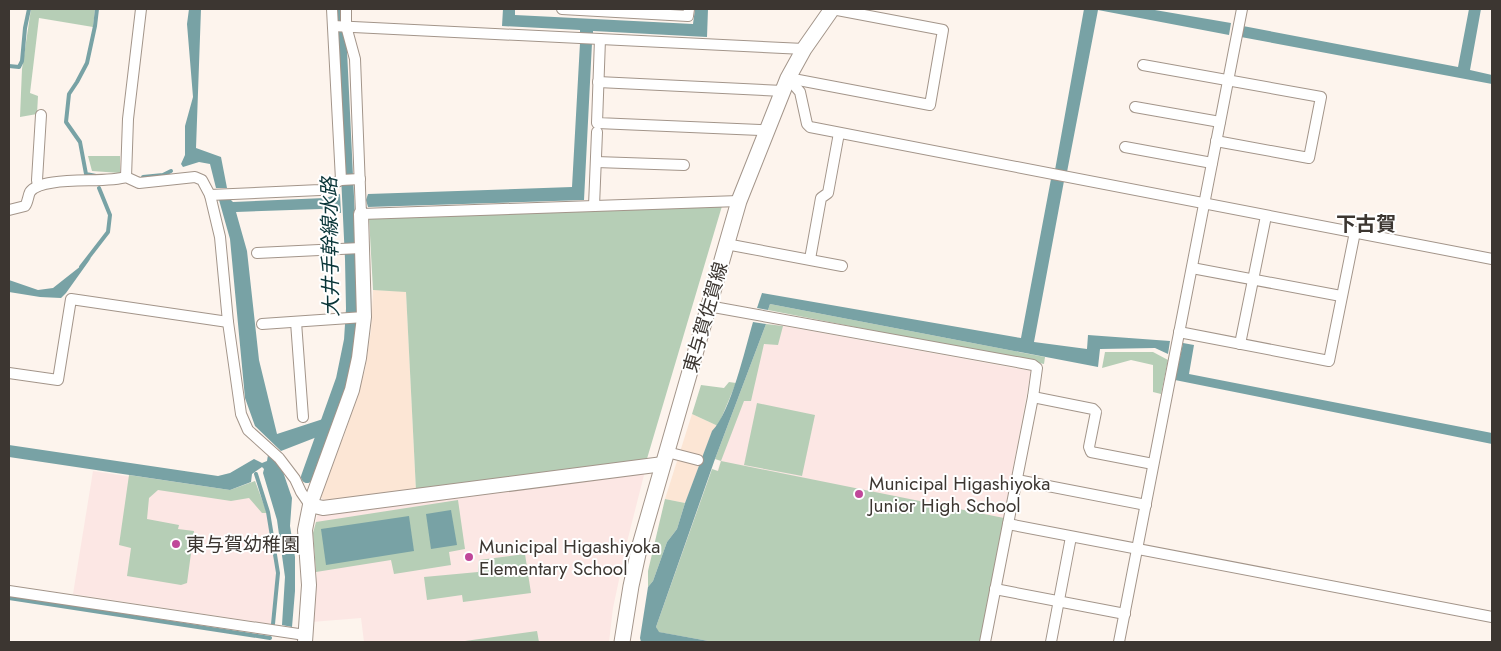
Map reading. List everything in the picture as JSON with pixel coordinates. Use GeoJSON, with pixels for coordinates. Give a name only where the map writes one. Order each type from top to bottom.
{"type":"FeatureCollection","features":[{"type":"Feature","properties":{"kind":"main road","name":"東与賀佐賀線"},"geometry":{"type":"LineString","coordinates":[[622,642],[630,586],[640,545],[739,201],[785,84],[804,49],[832,9]]}},
{"type":"Feature","properties":{"kind":"street"},"geometry":{"type":"LineString","coordinates":[[126,177],[128,119],[141,9]]}},
{"type":"Feature","properties":{"kind":"street"},"geometry":{"type":"LineString","coordinates":[[332,9],[341,180]]}},
{"type":"Feature","properties":{"kind":"street"},"geometry":{"type":"LineString","coordinates":[[9,591],[305,639],[309,585],[305,530],[310,505],[352,390],[359,358],[356,317],[361,214],[356,180],[355,59],[346,26],[346,9]]}},
{"type":"Feature","properties":{"kind":"street"},"geometry":{"type":"LineString","coordinates":[[562,9],[652,11],[688,16],[689,9]]}},
{"type":"Feature","properties":{"kind":"street"},"geometry":{"type":"LineString","coordinates":[[598,82],[785,84],[930,105],[944,30],[832,9]]}},
{"type":"Feature","properties":{"kind":"street"},"geometry":{"type":"LineString","coordinates":[[1119,642],[1242,9]]}},
{"type":"Feature","properties":{"kind":"street"},"geometry":{"type":"LineString","coordinates":[[333,26],[804,49]]}},
{"type":"Feature","properties":{"kind":"street"},"geometry":{"type":"LineString","coordinates":[[600,39],[597,123],[760,130],[766,132]]}},
{"type":"Feature","properties":{"kind":"street"},"geometry":{"type":"LineString","coordinates":[[1143,65],[1321,97],[1309,158],[1216,141]]}},
{"type":"Feature","properties":{"kind":"street"},"geometry":{"type":"LineString","coordinates":[[785,84],[800,92],[807,124],[810,127],[1492,259]]}},
{"type":"Feature","properties":{"kind":"street"},"geometry":{"type":"LineString","coordinates":[[1134,106],[1220,122]]}},
{"type":"Feature","properties":{"kind":"street"},"geometry":{"type":"LineString","coordinates":[[38,186],[41,115]]}},
{"type":"Feature","properties":{"kind":"street"},"geometry":{"type":"LineString","coordinates":[[594,206],[597,132]]}},
{"type":"Feature","properties":{"kind":"street"},"geometry":{"type":"LineString","coordinates":[[810,259],[821,198],[828,193],[839,133]]}},
{"type":"Feature","properties":{"kind":"street"},"geometry":{"type":"LineString","coordinates":[[1125,147],[1212,163]]}},
{"type":"Feature","properties":{"kind":"street"},"geometry":{"type":"LineString","coordinates":[[596,162],[684,165]]}},
{"type":"Feature","properties":{"kind":"street"},"geometry":{"type":"LineString","coordinates":[[9,210],[25,206],[30,192],[38,186],[69,180],[117,180],[126,177],[139,182],[195,177],[202,180],[210,195],[220,237],[228,322],[241,414],[248,430],[279,458],[295,479],[310,505],[323,508],[665,458],[698,460]]}},
{"type":"Feature","properties":{"kind":"street"},"geometry":{"type":"LineString","coordinates":[[210,195],[320,190],[341,180],[356,180]]}},
{"type":"Feature","properties":{"kind":"street"},"geometry":{"type":"LineString","coordinates":[[361,214],[739,201]]}},
{"type":"Feature","properties":{"kind":"street"},"geometry":{"type":"LineString","coordinates":[[1240,344],[1266,216]]}},
{"type":"Feature","properties":{"kind":"street"},"geometry":{"type":"LineString","coordinates":[[1180,332],[1329,361],[1355,232]]}},
{"type":"Feature","properties":{"kind":"street"},"geometry":{"type":"LineString","coordinates":[[726,244],[842,266]]}},
{"type":"Feature","properties":{"kind":"street"},"geometry":{"type":"LineString","coordinates":[[256,253],[358,248]]}},
{"type":"Feature","properties":{"kind":"street"},"geometry":{"type":"LineString","coordinates":[[1192,268],[1342,296]]}},
{"type":"Feature","properties":{"kind":"street"},"geometry":{"type":"LineString","coordinates":[[9,373],[58,380],[71,299],[228,322]]}},
{"type":"Feature","properties":{"kind":"street"},"geometry":{"type":"LineString","coordinates":[[708,306],[1032,365],[1037,368],[985,642]]}},
{"type":"Feature","properties":{"kind":"street"},"geometry":{"type":"LineString","coordinates":[[262,324],[356,317]]}},
{"type":"Feature","properties":{"kind":"street"},"geometry":{"type":"LineString","coordinates":[[296,322],[303,417]]}},
{"type":"Feature","properties":{"kind":"street"},"geometry":{"type":"LineString","coordinates":[[1033,397],[1093,409],[1096,412],[1090,447],[1091,452],[1153,464]]}},
{"type":"Feature","properties":{"kind":"street"},"geometry":{"type":"LineString","coordinates":[[1017,480],[1146,505]]}},
{"type":"Feature","properties":{"kind":"street"},"geometry":{"type":"LineString","coordinates":[[1008,524],[1492,617]]}},
{"type":"Feature","properties":{"kind":"street"},"geometry":{"type":"LineString","coordinates":[[1051,642],[1071,537]]}},
{"type":"Feature","properties":{"kind":"street"},"geometry":{"type":"LineString","coordinates":[[995,589],[1125,614]]}},
{"type":"Feature","properties":{"kind":"shaded area"},"geometry":{"type":"Polygon","coordinates":[[[373,290],[406,291],[416,491],[325,501],[318,495],[338,438],[343,439],[365,370],[371,330],[373,290]]]}},
{"type":"Feature","properties":{"kind":"shaded area","name":"Municipal Higashiyoka Junior High School"},"geometry":{"type":"Polygon","coordinates":[[[772,324],[1031,371],[981,642],[717,471],[772,324]]]}},
{"type":"Feature","properties":{"kind":"shaded area"},"geometry":{"type":"Polygon","coordinates":[[[692,414],[718,426],[712,432],[685,503],[665,499],[692,414]]]}},
{"type":"Feature","properties":{"kind":"shaded area","name":"東与賀幼稚園"},"geometry":{"type":"Polygon","coordinates":[[[93,471],[230,492],[255,481],[267,513],[276,575],[271,624],[73,594],[93,471]]]}},
{"type":"Feature","properties":{"kind":"shaded area","name":"Municipal Higashiyoka Elementary School"},"geometry":{"type":"Polygon","coordinates":[[[645,471],[613,608],[609,642],[364,642],[361,618],[311,622],[317,575],[313,533],[318,513],[645,471]]]}},
{"type":"Feature","properties":{"kind":"green space"},"geometry":{"type":"Polygon","coordinates":[[[31,9],[95,9],[93,27],[39,18],[30,93],[38,96],[37,114],[20,117],[22,69],[31,9]]]}},
{"type":"Feature","properties":{"kind":"green space"},"geometry":{"type":"Polygon","coordinates":[[[88,156],[120,156],[120,173],[92,171],[88,156]]]}},
{"type":"Feature","properties":{"kind":"green space"},"geometry":{"type":"Polygon","coordinates":[[[722,206],[646,462],[416,491],[406,292],[373,290],[369,217],[722,206]]]}},
{"type":"Feature","properties":{"kind":"green space"},"geometry":{"type":"Polygon","coordinates":[[[770,304],[1045,357],[1044,364],[768,310],[770,304]]]}},
{"type":"Feature","properties":{"kind":"green space"},"geometry":{"type":"Polygon","coordinates":[[[766,324],[783,326],[778,345],[764,344],[751,401],[744,401],[721,461],[715,459],[766,324]]]}},
{"type":"Feature","properties":{"kind":"green space"},"geometry":{"type":"Polygon","coordinates":[[[1105,352],[1153,352],[1168,360],[1161,394],[1153,392],[1153,365],[1131,360],[1102,368],[1105,352]]]}},
{"type":"Feature","properties":{"kind":"green space"},"geometry":{"type":"Polygon","coordinates":[[[729,382],[736,383],[718,426],[692,414],[701,385],[724,388],[729,382]]]}},
{"type":"Feature","properties":{"kind":"green space"},"geometry":{"type":"Polygon","coordinates":[[[757,403],[815,415],[802,476],[744,465],[757,403]]]}},
{"type":"Feature","properties":{"kind":"green space"},"geometry":{"type":"Polygon","coordinates":[[[721,461],[1004,518],[981,642],[714,642],[658,632],[656,627],[712,469],[718,471],[721,461]]]}},
{"type":"Feature","properties":{"kind":"green space"},"geometry":{"type":"Polygon","coordinates":[[[129,475],[230,490],[255,481],[267,513],[262,513],[249,498],[231,501],[158,490],[149,498],[147,519],[179,525],[178,529],[194,531],[187,583],[181,585],[127,576],[131,548],[119,545],[129,475]]]}},
{"type":"Feature","properties":{"kind":"green space"},"geometry":{"type":"Polygon","coordinates":[[[665,499],[685,503],[677,529],[667,542],[653,581],[648,587],[648,571],[665,499]]]}},
{"type":"Feature","properties":{"kind":"green space"},"geometry":{"type":"Polygon","coordinates":[[[458,500],[465,549],[449,552],[451,565],[394,574],[391,560],[316,572],[313,533],[316,522],[458,500]]]}},
{"type":"Feature","properties":{"kind":"green space"},"geometry":{"type":"Polygon","coordinates":[[[525,554],[531,593],[463,602],[462,595],[427,600],[424,577],[478,572],[479,560],[525,554]]]}},
{"type":"Feature","properties":{"kind":"green space"},"geometry":{"type":"Polygon","coordinates":[[[537,631],[539,642],[465,642],[465,641],[537,631]]]}},
{"type":"Feature","properties":{"kind":"water"},"geometry":{"type":"Polygon","coordinates":[[[189,9],[201,9],[196,148],[221,157],[227,188],[216,188],[210,164],[199,162],[183,167],[181,164],[185,155],[185,126],[193,97],[187,24],[189,9]]]}},
{"type":"Feature","properties":{"kind":"water"},"geometry":{"type":"Polygon","coordinates":[[[503,9],[515,9],[515,15],[693,24],[695,9],[708,9],[707,37],[593,31],[593,33],[580,33],[580,30],[502,26],[503,9]]]}},
{"type":"Feature","properties":{"kind":"water"},"geometry":{"type":"Polygon","coordinates":[[[1084,9],[1149,9],[1231,23],[1229,35],[1098,10],[1067,172],[1055,170],[1084,9]]]}},
{"type":"Feature","properties":{"kind":"water"},"geometry":{"type":"Polygon","coordinates":[[[1469,9],[1481,9],[1470,70],[1492,75],[1492,84],[1241,37],[1243,26],[1458,67],[1469,9]]]}},
{"type":"Feature","properties":{"kind":"water"},"geometry":{"type":"Polygon","coordinates":[[[580,43],[592,43],[584,200],[368,207],[366,200],[368,194],[572,187],[580,43]]]}},
{"type":"Feature","properties":{"kind":"water"},"geometry":{"type":"Polygon","coordinates":[[[1051,179],[1064,181],[1034,342],[1087,349],[1088,335],[1170,341],[1168,354],[1155,348],[1100,349],[1098,367],[770,304],[768,310],[757,308],[762,293],[1021,338],[1051,179]]]}},
{"type":"Feature","properties":{"kind":"water"},"geometry":{"type":"Polygon","coordinates":[[[340,194],[341,213],[321,209],[236,212],[247,251],[259,360],[277,434],[323,419],[317,437],[281,451],[255,426],[245,398],[230,239],[219,200],[230,199],[233,202],[325,198],[340,194]]]}},
{"type":"Feature","properties":{"kind":"water"},"geometry":{"type":"Polygon","coordinates":[[[91,258],[61,298],[9,292],[9,280],[38,290],[53,288],[91,258]]]}},
{"type":"Feature","properties":{"kind":"water"},"geometry":{"type":"Polygon","coordinates":[[[753,322],[766,324],[715,459],[656,627],[659,632],[714,642],[641,642],[648,587],[653,581],[667,542],[677,529],[712,431],[719,422],[731,395],[753,322]]]}},
{"type":"Feature","properties":{"kind":"water"},"geometry":{"type":"Polygon","coordinates":[[[1183,343],[1194,345],[1189,374],[1492,433],[1492,444],[1175,380],[1183,343]]]}},
{"type":"Feature","properties":{"kind":"water"},"geometry":{"type":"Polygon","coordinates":[[[9,445],[218,476],[230,473],[254,459],[262,463],[267,461],[268,455],[282,469],[292,498],[290,526],[295,557],[295,591],[292,627],[282,625],[285,577],[277,520],[262,467],[252,474],[251,482],[230,490],[9,457],[9,445]]]}},
{"type":"Feature","properties":{"kind":"water"},"geometry":{"type":"Polygon","coordinates":[[[451,510],[457,545],[431,549],[426,514],[451,510]]]}},
{"type":"Feature","properties":{"kind":"water"},"geometry":{"type":"Polygon","coordinates":[[[409,516],[414,551],[326,565],[321,529],[409,516]]]}},
{"type":"Feature","properties":{"kind":"waterway"},"geometry":{"type":"LineString","coordinates":[[9,66],[19,67],[22,61],[29,9]]}},
{"type":"Feature","properties":{"kind":"waterway"},"geometry":{"type":"LineString","coordinates":[[96,176],[86,174],[80,142],[66,122],[69,94],[87,63],[97,9]]}},
{"type":"Feature","properties":{"kind":"waterway","name":"大井手幹線水路"},"geometry":{"type":"LineString","coordinates":[[307,477],[342,379],[350,340],[352,309],[351,259],[339,9]]}},
{"type":"Feature","properties":{"kind":"waterway"},"geometry":{"type":"LineString","coordinates":[[143,177],[163,175],[171,171]]}},
{"type":"Feature","properties":{"kind":"waterway"},"geometry":{"type":"LineString","coordinates":[[81,267],[108,232],[110,215],[99,188]]}},
{"type":"Feature","properties":{"kind":"waterway"},"geometry":{"type":"LineString","coordinates":[[256,474],[268,512],[278,573],[273,624]]}},
{"type":"Feature","properties":{"kind":"waterway"},"geometry":{"type":"LineString","coordinates":[[9,598],[270,638]]}},
{"type":"Feature","properties":{"kind":"place","name":"Municipal Higashiyoka Junior High School"},"geometry":{"type":"Point","coordinates":[859,494]}},
{"type":"Feature","properties":{"kind":"place","name":"東与賀幼稚園"},"geometry":{"type":"Point","coordinates":[176,544]}},
{"type":"Feature","properties":{"kind":"place","name":"Municipal Higashiyoka Elementary School"},"geometry":{"type":"Point","coordinates":[469,557]}},
{"type":"Feature","properties":{"kind":"district","name":"下古賀"},"geometry":{"type":"Point","coordinates":[1366,224]}}]}
